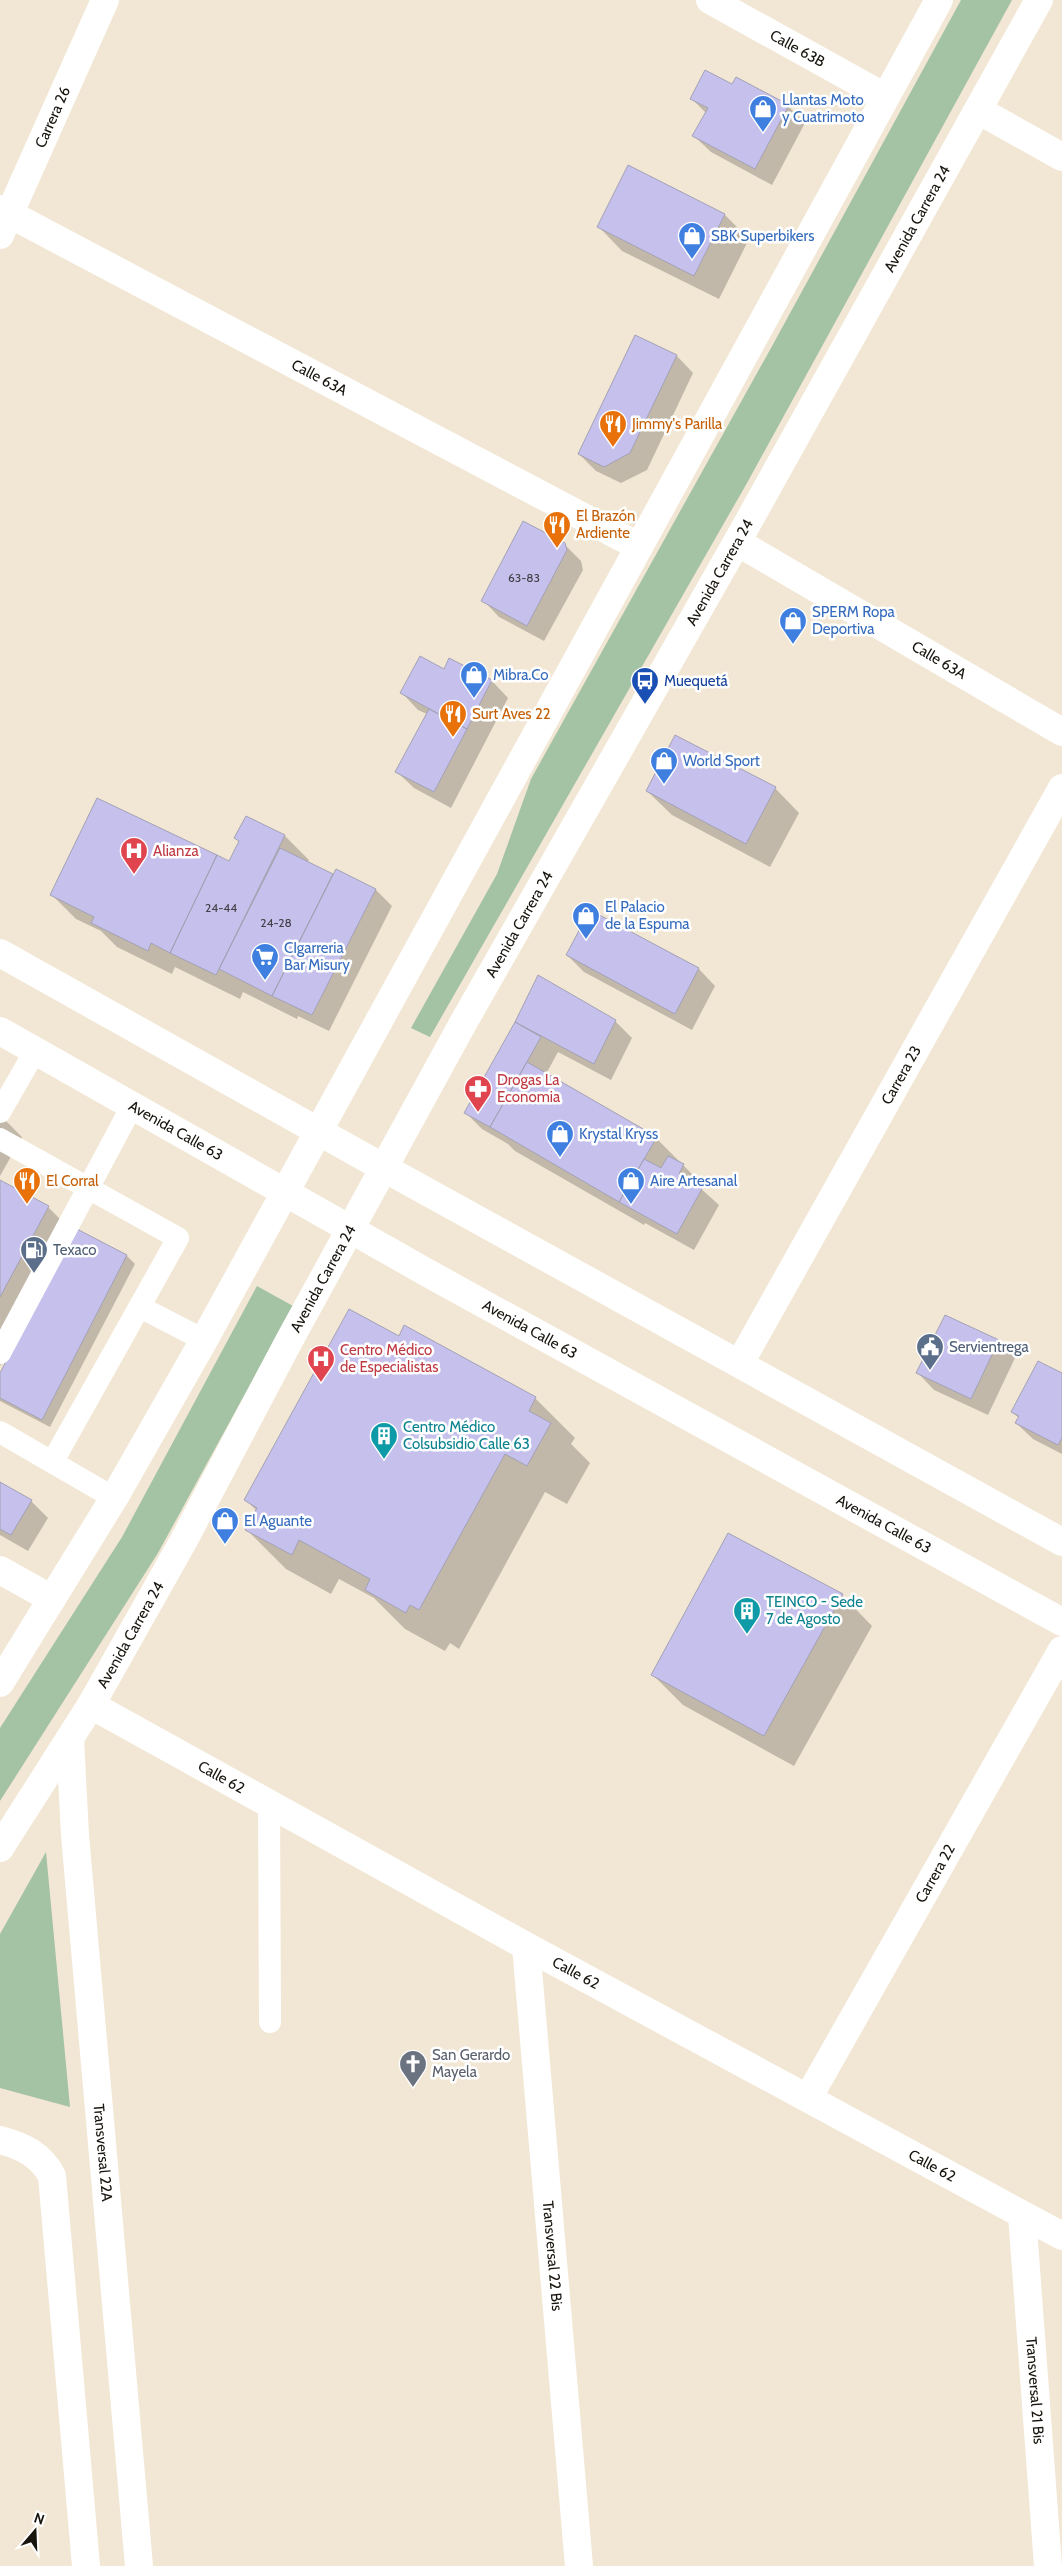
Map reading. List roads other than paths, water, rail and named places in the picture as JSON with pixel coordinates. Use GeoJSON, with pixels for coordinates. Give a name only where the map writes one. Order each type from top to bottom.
{"type":"FeatureCollection","features":[{"type":"Feature","properties":{"kind":"main road","name":"Carrera 26"},"geometry":{"type":"LineString","coordinates":[[3,219],[105,0]]}},
{"type":"Feature","properties":{"kind":"main road","name":"Calle 63B"},"geometry":{"type":"LineString","coordinates":[[710,0],[885,97]]}},
{"type":"Feature","properties":{"kind":"main road"},"geometry":{"type":"LineString","coordinates":[[0,1683],[114,1498],[204,1340],[938,0]]}},
{"type":"Feature","properties":{"kind":"main road","name":"Avenida Carrera 24"},"geometry":{"type":"LineString","coordinates":[[0,1848],[91,1705],[184,1540],[350,1229],[737,542],[1039,0]]}},
{"type":"Feature","properties":{"kind":"main road"},"geometry":{"type":"LineString","coordinates":[[978,110],[1062,157]]}},
{"type":"Feature","properties":{"kind":"main road","name":"Calle 63A"},"geometry":{"type":"LineString","coordinates":[[3,219],[638,546]]}},
{"type":"Feature","properties":{"kind":"main road","name":"Calle 63A"},"geometry":{"type":"LineString","coordinates":[[737,542],[1062,732]]}},
{"type":"Feature","properties":{"kind":"main road","name":"Carrera 23"},"geometry":{"type":"LineString","coordinates":[[740,1363],[1062,788]]}},
{"type":"Feature","properties":{"kind":"main road"},"geometry":{"type":"LineString","coordinates":[[0,953],[384,1168],[1062,1542]]}},
{"type":"Feature","properties":{"kind":"main road","name":"Avenida Calle 63"},"geometry":{"type":"LineString","coordinates":[[0,1031],[350,1229],[1062,1622]]}},
{"type":"Feature","properties":{"kind":"main road"},"geometry":{"type":"LineString","coordinates":[[0,1570],[52,1600]]}},
{"type":"Feature","properties":{"kind":"main road","name":"Carrera 22"},"geometry":{"type":"LineString","coordinates":[[808,2098],[1062,1650]]}},
{"type":"Feature","properties":{"kind":"main road","name":"Calle 62"},"geometry":{"type":"LineString","coordinates":[[91,1705],[526,1946],[1062,2236]]}},
{"type":"Feature","properties":{"kind":"main road","name":"Transversal 22A"},"geometry":{"type":"LineString","coordinates":[[70,1739],[75,1836],[139,2566]]}},
{"type":"Feature","properties":{"kind":"main road","name":"Transversal 22 Bis"},"geometry":{"type":"LineString","coordinates":[[526,1946],[579,2566]]}},
{"type":"Feature","properties":{"kind":"main road"},"geometry":{"type":"LineString","coordinates":[[0,2140],[32,2152],[45,2163],[52,2176],[86,2566]]}},
{"type":"Feature","properties":{"kind":"main road","name":"Transversal 21 Bis"},"geometry":{"type":"LineString","coordinates":[[1022,2215],[1048,2566]]}},
{"type":"Feature","properties":{"kind":"lane"},"geometry":{"type":"LineString","coordinates":[[0,1112],[35,1051]]}},
{"type":"Feature","properties":{"kind":"lane"},"geometry":{"type":"LineString","coordinates":[[0,1354],[132,1106]]}},
{"type":"Feature","properties":{"kind":"lane"},"geometry":{"type":"LineString","coordinates":[[0,1139],[178,1238],[53,1461]]}},
{"type":"Feature","properties":{"kind":"lane"},"geometry":{"type":"LineString","coordinates":[[140,1307],[204,1340]]}},
{"type":"Feature","properties":{"kind":"lane"},"geometry":{"type":"LineString","coordinates":[[0,1432],[114,1498]]}},
{"type":"Feature","properties":{"kind":"lane"},"geometry":{"type":"LineString","coordinates":[[269,1803],[270,2022]]}},
{"type":"Feature","properties":{"kind":"place","name":"Llantas Moto y Cuatrimoto"},"geometry":{"type":"Point","coordinates":[763,133]}},
{"type":"Feature","properties":{"kind":"place","name":"SBK Superbikers"},"geometry":{"type":"Point","coordinates":[692,260]}},
{"type":"Feature","properties":{"kind":"place","name":"Jimmy's Parilla"},"geometry":{"type":"Point","coordinates":[613,448]}},
{"type":"Feature","properties":{"kind":"place","name":"El Brazón Ardiente"},"geometry":{"type":"Point","coordinates":[557,549]}},
{"type":"Feature","properties":{"kind":"place","name":"SPERM Ropa Deportiva"},"geometry":{"type":"Point","coordinates":[793,645]}},
{"type":"Feature","properties":{"kind":"place","name":"Mibra.Co"},"geometry":{"type":"Point","coordinates":[474,699]}},
{"type":"Feature","properties":{"kind":"place","name":"Muequetá"},"geometry":{"type":"Point","coordinates":[645,705]}},
{"type":"Feature","properties":{"kind":"place","name":"Surt Aves 22"},"geometry":{"type":"Point","coordinates":[453,738]}},
{"type":"Feature","properties":{"kind":"place","name":"World Sport"},"geometry":{"type":"Point","coordinates":[664,785]}},
{"type":"Feature","properties":{"kind":"place","name":"Alianza"},"geometry":{"type":"Point","coordinates":[134,875]}},
{"type":"Feature","properties":{"kind":"place","name":"El Palacio de la Espuma"},"geometry":{"type":"Point","coordinates":[586,940]}},
{"type":"Feature","properties":{"kind":"place","name":"CIgarreria Bar Misury"},"geometry":{"type":"Point","coordinates":[265,981]}},
{"type":"Feature","properties":{"kind":"place","name":"Drogas La Economia"},"geometry":{"type":"Point","coordinates":[478,1113]}},
{"type":"Feature","properties":{"kind":"place","name":"Krystal Kryss"},"geometry":{"type":"Point","coordinates":[560,1158]}},
{"type":"Feature","properties":{"kind":"place","name":"El Corral"},"geometry":{"type":"Point","coordinates":[27,1205]}},
{"type":"Feature","properties":{"kind":"place","name":"Aire Artesanal"},"geometry":{"type":"Point","coordinates":[631,1205]}},
{"type":"Feature","properties":{"kind":"place","name":"Texaco"},"geometry":{"type":"Point","coordinates":[34,1274]}},
{"type":"Feature","properties":{"kind":"place","name":"Servientrega"},"geometry":{"type":"Point","coordinates":[930,1371]}},
{"type":"Feature","properties":{"kind":"place","name":"Centro Médico de Especialistas"},"geometry":{"type":"Point","coordinates":[321,1383]}},
{"type":"Feature","properties":{"kind":"place","name":"Centro Médico Colsubsidio Calle 63"},"geometry":{"type":"Point","coordinates":[384,1460]}},
{"type":"Feature","properties":{"kind":"place","name":"El Aguante"},"geometry":{"type":"Point","coordinates":[225,1545]}},
{"type":"Feature","properties":{"kind":"place","name":"TEINCO - Sede 7 de Agosto"},"geometry":{"type":"Point","coordinates":[747,1635]}},
{"type":"Feature","properties":{"kind":"place","name":"San Gerardo Mayela"},"geometry":{"type":"Point","coordinates":[413,2088]}}]}
